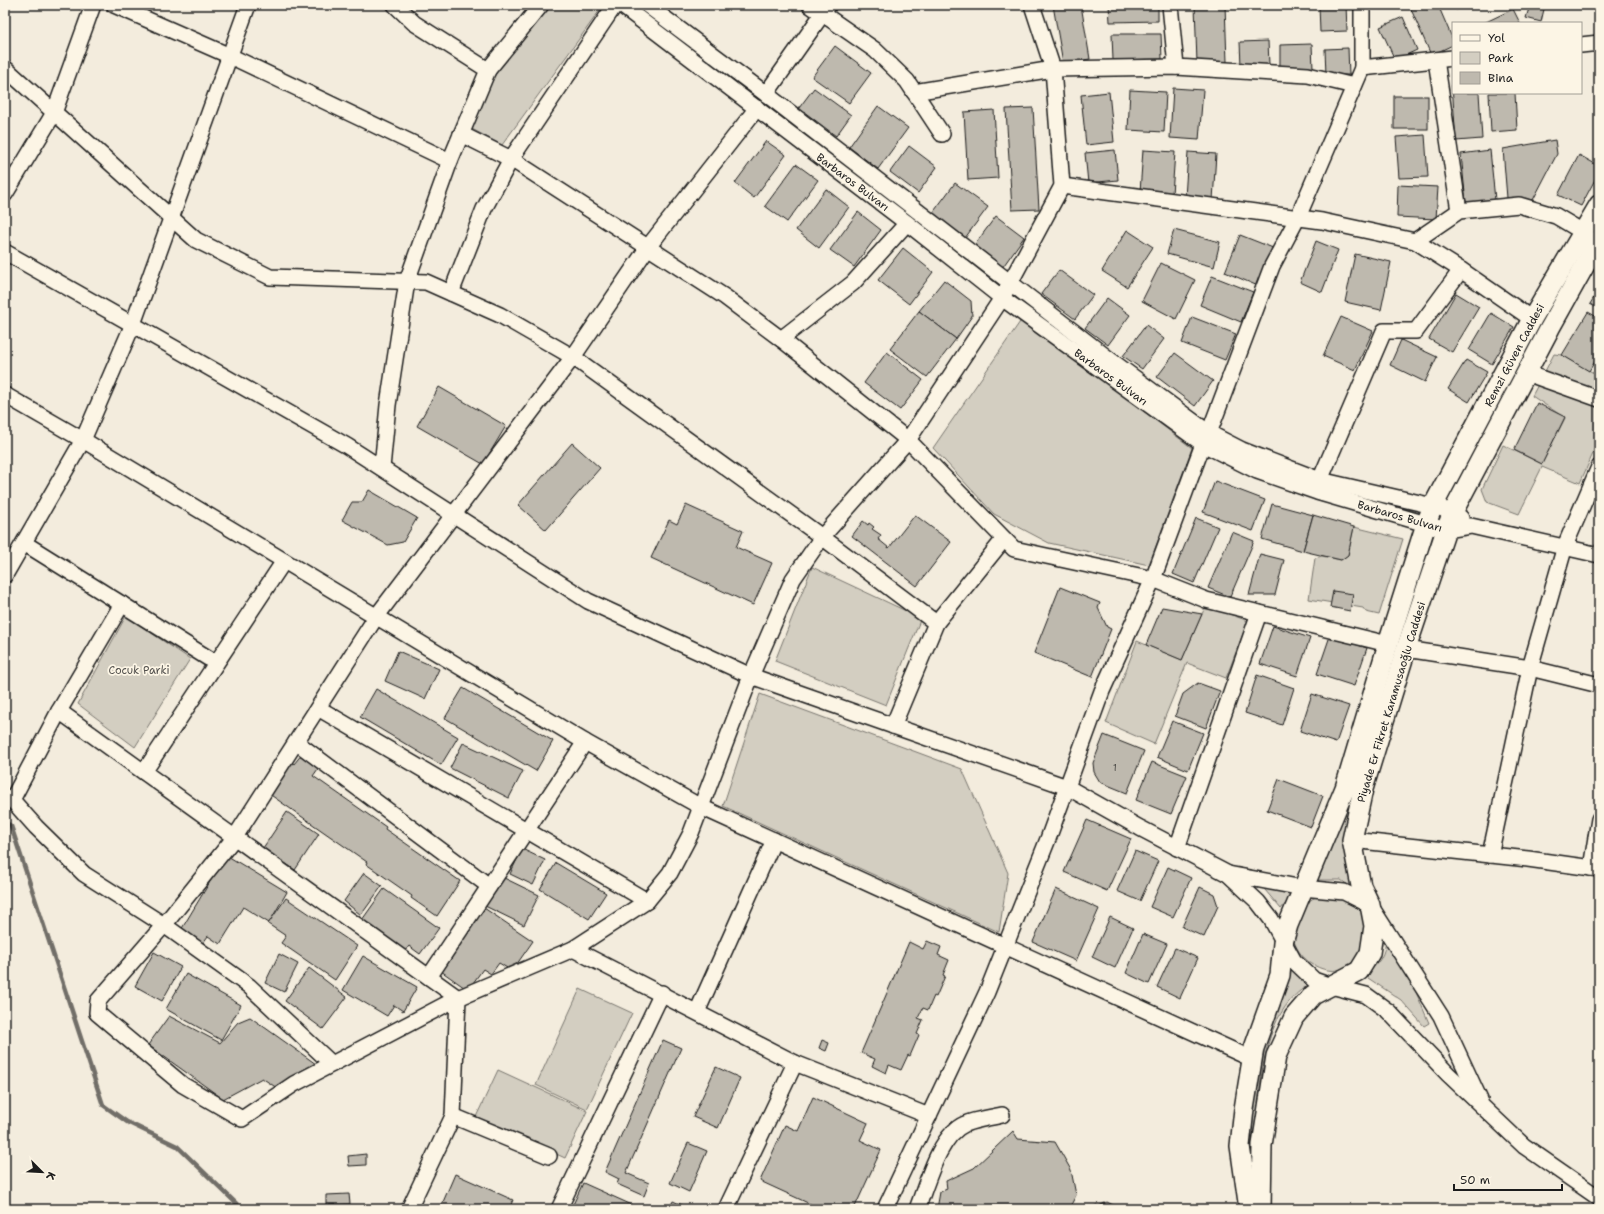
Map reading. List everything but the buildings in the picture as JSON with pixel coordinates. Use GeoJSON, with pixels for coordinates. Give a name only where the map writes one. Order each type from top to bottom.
{"type":"FeatureCollection","features":[{"type":"Feature","properties":{"kind":"main road","name":"Remzi Güven Caddesi"},"geometry":{"type":"LineString","coordinates":[[1453,512],[1526,373],[1591,236],[1599,205]]}},
{"type":"Feature","properties":{"kind":"main road","name":"Remzi Güven Caddesi"},"geometry":{"type":"LineString","coordinates":[[1433,506],[1532,319],[1591,236]]}},
{"type":"Feature","properties":{"kind":"main road","name":"Piyade Er Fikret Karamusaoğlu Caddesi"},"geometry":{"type":"LineString","coordinates":[[1249,1209],[1240,1146],[1254,1048],[1280,975],[1283,943],[1303,888],[1345,788],[1388,644],[1433,506]]}},
{"type":"Feature","properties":{"kind":"main road","name":"Piyade Er Fikret Karamusaoğlu Caddesi"},"geometry":{"type":"LineString","coordinates":[[1261,1209],[1262,1144],[1276,1056],[1294,1017],[1313,996],[1359,971],[1370,953],[1374,926],[1370,905],[1361,886],[1352,840],[1363,790],[1406,649],[1453,512]]}},
{"type":"Feature","properties":{"kind":"street"},"geometry":{"type":"LineString","coordinates":[[5,194],[54,113],[93,5]]}},
{"type":"Feature","properties":{"kind":"street"},"geometry":{"type":"LineString","coordinates":[[114,5],[230,56],[450,161]]}},
{"type":"Feature","properties":{"kind":"street"},"geometry":{"type":"LineString","coordinates":[[5,575],[83,440],[133,324],[248,5]]}},
{"type":"Feature","properties":{"kind":"street"},"geometry":{"type":"LineString","coordinates":[[395,5],[414,23],[488,70]]}},
{"type":"Feature","properties":{"kind":"street"},"geometry":{"type":"LineString","coordinates":[[382,468],[388,405],[407,281],[450,161],[488,70],[541,5]]}},
{"type":"Feature","properties":{"kind":"street"},"geometry":{"type":"LineString","coordinates":[[452,293],[484,209],[511,160],[615,5]]}},
{"type":"Feature","properties":{"kind":"street","name":"Barbaros Bulvarı"},"geometry":{"type":"LineString","coordinates":[[620,5],[907,223],[1002,298],[1206,439],[1257,471],[1317,492],[1446,530],[1471,526]]}},
{"type":"Feature","properties":{"kind":"street","name":"Barbaros Bulvarı"},"geometry":{"type":"LineString","coordinates":[[647,5],[766,94],[1109,359],[1206,439],[1242,450],[1320,480],[1453,512],[1471,526]]}},
{"type":"Feature","properties":{"kind":"street"},"geometry":{"type":"LineString","coordinates":[[810,5],[826,9],[875,50],[907,81],[942,134]]}},
{"type":"Feature","properties":{"kind":"street"},"geometry":{"type":"LineString","coordinates":[[757,108],[648,247],[573,357],[376,617],[235,837],[164,925],[98,1001],[97,1013],[183,1085],[242,1119],[294,1084],[458,998],[573,949],[647,901],[670,873],[691,833],[751,676],[793,579],[822,537],[908,440],[1002,298],[1062,186],[1053,69],[1032,5]]}},
{"type":"Feature","properties":{"kind":"street"},"geometry":{"type":"LineString","coordinates":[[1170,5],[1176,67]]}},
{"type":"Feature","properties":{"kind":"street"},"geometry":{"type":"LineString","coordinates":[[884,1209],[987,992],[1048,839],[1102,691],[1153,579],[1272,266],[1298,218],[1362,68],[1362,5]]}},
{"type":"Feature","properties":{"kind":"street"},"geometry":{"type":"LineString","coordinates":[[766,94],[826,9]]}},
{"type":"Feature","properties":{"kind":"street"},"geometry":{"type":"LineString","coordinates":[[1582,45],[1599,43]]}},
{"type":"Feature","properties":{"kind":"street"},"geometry":{"type":"LineString","coordinates":[[1362,68],[1452,58]]}},
{"type":"Feature","properties":{"kind":"street"},"geometry":{"type":"LineString","coordinates":[[1436,60],[1459,211]]}},
{"type":"Feature","properties":{"kind":"street"},"geometry":{"type":"LineString","coordinates":[[914,92],[1053,69],[1176,67],[1308,75],[1354,86]]}},
{"type":"Feature","properties":{"kind":"street"},"geometry":{"type":"LineString","coordinates":[[5,68],[196,240],[270,276],[426,282],[500,315],[573,357],[822,537],[936,623]]}},
{"type":"Feature","properties":{"kind":"street"},"geometry":{"type":"LineString","coordinates":[[461,134],[511,160],[725,296],[908,440],[1014,549],[1153,579],[1206,600],[1388,644]]}},
{"type":"Feature","properties":{"kind":"street"},"geometry":{"type":"LineString","coordinates":[[1062,186],[1322,221],[1415,241],[1461,270],[1532,319]]}},
{"type":"Feature","properties":{"kind":"street"},"geometry":{"type":"LineString","coordinates":[[1415,241],[1459,211],[1519,205],[1556,216],[1591,236]]}},
{"type":"Feature","properties":{"kind":"street"},"geometry":{"type":"LineString","coordinates":[[781,339],[853,283],[907,223]]}},
{"type":"Feature","properties":{"kind":"street"},"geometry":{"type":"LineString","coordinates":[[5,252],[347,446],[588,602],[751,676],[1067,786],[1177,848],[1228,874],[1303,888],[1344,892],[1370,905],[1441,1016],[1483,1108]]}},
{"type":"Feature","properties":{"kind":"street"},"geometry":{"type":"LineString","coordinates":[[1320,480],[1384,332],[1416,331],[1461,270]]}},
{"type":"Feature","properties":{"kind":"street"},"geometry":{"type":"LineString","coordinates":[[1526,373],[1599,399]]}},
{"type":"Feature","properties":{"kind":"street"},"geometry":{"type":"LineString","coordinates":[[5,395],[83,440],[585,742],[701,807],[1004,947],[1252,1059]]}},
{"type":"Feature","properties":{"kind":"street"},"geometry":{"type":"LineString","coordinates":[[1490,855],[1530,668],[1565,546],[1599,468]]}},
{"type":"Feature","properties":{"kind":"street"},"geometry":{"type":"LineString","coordinates":[[1471,526],[1565,546],[1599,555]]}},
{"type":"Feature","properties":{"kind":"street"},"geometry":{"type":"LineString","coordinates":[[893,726],[936,623],[1004,539]]}},
{"type":"Feature","properties":{"kind":"street"},"geometry":{"type":"LineString","coordinates":[[24,543],[216,663]]}},
{"type":"Feature","properties":{"kind":"street"},"geometry":{"type":"LineString","coordinates":[[144,772],[284,561]]}},
{"type":"Feature","properties":{"kind":"street"},"geometry":{"type":"LineString","coordinates":[[122,604],[8,799],[84,874],[164,925],[249,986],[332,1064]]}},
{"type":"Feature","properties":{"kind":"street"},"geometry":{"type":"LineString","coordinates":[[1177,848],[1259,613]]}},
{"type":"Feature","properties":{"kind":"street"},"geometry":{"type":"LineString","coordinates":[[1406,649],[1530,668],[1599,685]]}},
{"type":"Feature","properties":{"kind":"street"},"geometry":{"type":"LineString","coordinates":[[318,708],[647,901]]}},
{"type":"Feature","properties":{"kind":"street"},"geometry":{"type":"LineString","coordinates":[[59,711],[458,998]]}},
{"type":"Feature","properties":{"kind":"street"},"geometry":{"type":"LineString","coordinates":[[296,742],[489,886]]}},
{"type":"Feature","properties":{"kind":"street"},"geometry":{"type":"LineString","coordinates":[[429,977],[585,742]]}},
{"type":"Feature","properties":{"kind":"street"},"geometry":{"type":"LineString","coordinates":[[1352,840],[1490,855],[1595,869],[1599,819]]}},
{"type":"Feature","properties":{"kind":"street"},"geometry":{"type":"LineString","coordinates":[[697,1012],[774,840]]}},
{"type":"Feature","properties":{"kind":"street"},"geometry":{"type":"LineString","coordinates":[[1228,874],[1263,908],[1271,919],[1294,961],[1314,980],[1366,995],[1388,1011],[1448,1074],[1524,1146],[1599,1198]]}},
{"type":"Feature","properties":{"kind":"street"},"geometry":{"type":"LineString","coordinates":[[573,949],[662,993],[795,1063],[929,1116]]}},
{"type":"Feature","properties":{"kind":"street"},"geometry":{"type":"LineString","coordinates":[[559,1209],[662,993]]}},
{"type":"Feature","properties":{"kind":"street"},"geometry":{"type":"LineString","coordinates":[[409,1209],[453,1116],[458,998]]}},
{"type":"Feature","properties":{"kind":"street"},"geometry":{"type":"LineString","coordinates":[[726,1209],[795,1063]]}},
{"type":"Feature","properties":{"kind":"street"},"geometry":{"type":"LineString","coordinates":[[917,1209],[942,1148],[950,1134],[966,1123],[1002,1115]]}},
{"type":"Feature","properties":{"kind":"street"},"geometry":{"type":"LineString","coordinates":[[453,1116],[549,1156]]}},
{"type":"Feature","properties":{"kind":"green space"},"geometry":{"type":"Polygon","coordinates":[[[541,5],[603,6],[502,145],[470,128],[488,70],[541,5]]]}},
{"type":"Feature","properties":{"kind":"green space"},"geometry":{"type":"Polygon","coordinates":[[[1022,319],[1192,448],[1149,565],[1049,543],[994,514],[933,448],[1022,319]]]}},
{"type":"Feature","properties":{"kind":"green space"},"geometry":{"type":"Polygon","coordinates":[[[1554,354],[1562,355],[1599,376],[1599,440],[1580,483],[1542,467],[1519,514],[1487,502],[1482,489],[1503,445],[1542,464],[1565,418],[1532,396],[1554,354]]]}},
{"type":"Feature","properties":{"kind":"green space"},"geometry":{"type":"Polygon","coordinates":[[[1354,527],[1403,539],[1379,615],[1366,612],[1363,608],[1309,599],[1315,558],[1322,556],[1341,560],[1348,555],[1354,527]]]}},
{"type":"Feature","properties":{"kind":"green space"},"geometry":{"type":"Polygon","coordinates":[[[1432,534],[1433,537],[1348,813],[1345,841],[1355,890],[1341,880],[1316,880],[1432,534]]]}},
{"type":"Feature","properties":{"kind":"green space"},"geometry":{"type":"Polygon","coordinates":[[[812,567],[921,618],[886,705],[775,661],[812,567]]]}},
{"type":"Feature","properties":{"kind":"green space"},"geometry":{"type":"Polygon","coordinates":[[[1206,605],[1248,621],[1226,678],[1187,663],[1154,744],[1106,723],[1137,641],[1182,660],[1206,605]]]}},
{"type":"Feature","properties":{"kind":"green space","name":"Cocuk Parki"},"geometry":{"type":"Polygon","coordinates":[[[126,616],[190,659],[135,747],[78,704],[126,616]]]}},
{"type":"Feature","properties":{"kind":"green space"},"geometry":{"type":"Polygon","coordinates":[[[760,694],[962,769],[1008,873],[999,932],[723,806],[760,694]]]}},
{"type":"Feature","properties":{"kind":"green space"},"geometry":{"type":"Polygon","coordinates":[[[1254,881],[1293,894],[1281,909],[1265,890],[1254,881]]]}},
{"type":"Feature","properties":{"kind":"green space"},"geometry":{"type":"Polygon","coordinates":[[[1332,894],[1357,906],[1361,911],[1365,920],[1366,943],[1361,952],[1346,967],[1336,970],[1326,970],[1307,960],[1299,952],[1295,943],[1293,932],[1294,926],[1302,910],[1308,902],[1321,895],[1332,894]]]}},
{"type":"Feature","properties":{"kind":"green space"},"geometry":{"type":"Polygon","coordinates":[[[1386,941],[1410,978],[1429,1023],[1424,1026],[1401,1000],[1365,976],[1381,957],[1386,941]]]}},
{"type":"Feature","properties":{"kind":"green space"},"geometry":{"type":"Polygon","coordinates":[[[1287,963],[1314,982],[1296,994],[1282,1011],[1272,1031],[1261,1077],[1257,1144],[1253,1146],[1251,1145],[1250,1139],[1254,1074],[1287,963]]]}},
{"type":"Feature","properties":{"kind":"green space"},"geometry":{"type":"Polygon","coordinates":[[[580,989],[632,1013],[587,1109],[536,1085],[580,989]]]}},
{"type":"Feature","properties":{"kind":"green space"},"geometry":{"type":"Polygon","coordinates":[[[498,1070],[587,1111],[565,1158],[476,1117],[498,1070]]]}},
{"type":"Feature","properties":{"kind":"waterway"},"geometry":{"type":"LineString","coordinates":[[5,822],[11,826],[103,1105],[127,1122],[177,1146],[242,1209]]}}]}
